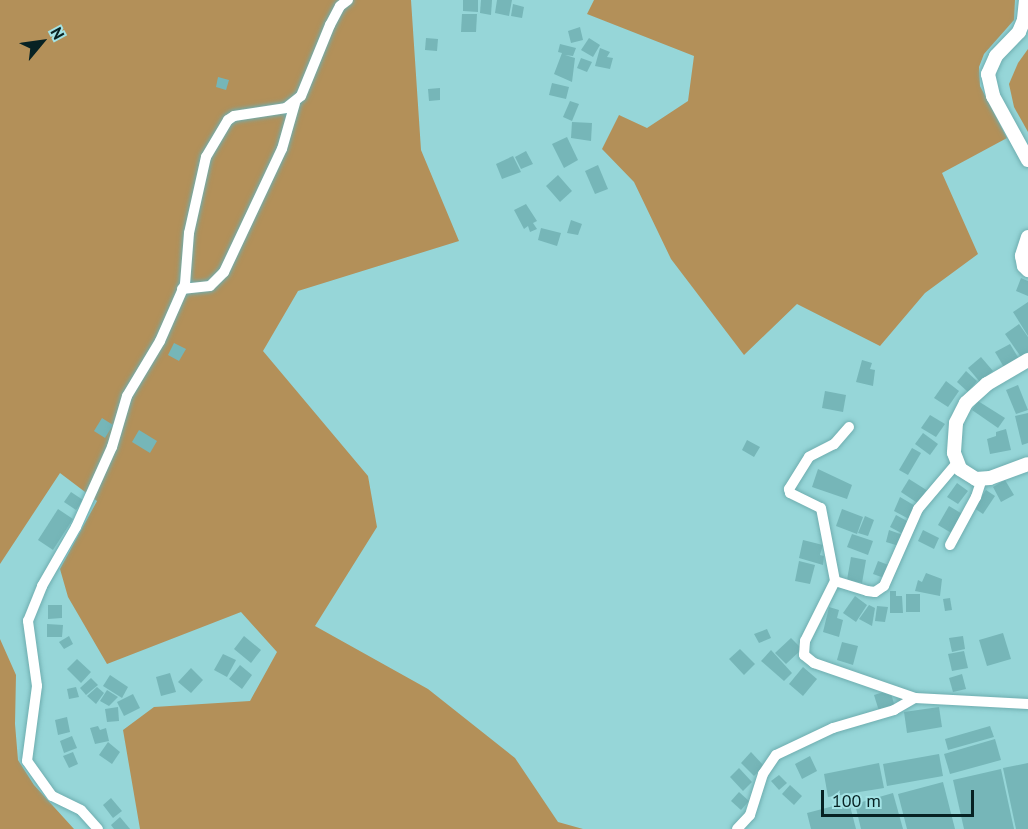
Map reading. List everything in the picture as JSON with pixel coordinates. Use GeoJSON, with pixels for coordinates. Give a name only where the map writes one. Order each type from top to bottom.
{"type":"FeatureCollection","features":[{"type":"Feature","properties":{"kind":"main road"},"geometry":{"type":"LineString","coordinates":[[1026,0],[1024,20],[1019,32],[996,56],[988,74],[993,96],[1028,160]]}},
{"type":"Feature","properties":{"kind":"main road"},"geometry":{"type":"LineString","coordinates":[[1028,237],[1023,261],[1028,270]]}},
{"type":"Feature","properties":{"kind":"main road"},"geometry":{"type":"LineString","coordinates":[[1028,360],[987,384],[960,412],[954,432],[956,464],[969,477],[982,479],[1028,464]]}},
{"type":"Feature","properties":{"kind":"street"},"geometry":{"type":"LineString","coordinates":[[98,829],[81,810],[52,796],[27,761],[37,686],[28,621],[42,586],[76,527],[112,447],[127,396],[160,341],[182,289],[189,233],[202,171],[222,127],[234,116],[286,108],[295,103],[301,96],[330,25],[340,6],[348,0]]}},
{"type":"Feature","properties":{"kind":"street"},"geometry":{"type":"LineString","coordinates":[[182,289],[210,286],[224,272],[282,149],[295,103]]}},
{"type":"Feature","properties":{"kind":"street"},"geometry":{"type":"LineString","coordinates":[[849,428],[834,444],[809,457],[789,489],[790,493],[821,508],[835,582],[806,641],[804,655],[814,663],[915,698],[1028,704]]}},
{"type":"Feature","properties":{"kind":"street"},"geometry":{"type":"LineString","coordinates":[[835,582],[875,592],[884,586],[918,509],[956,464]]}},
{"type":"Feature","properties":{"kind":"street"},"geometry":{"type":"LineString","coordinates":[[950,545],[976,497],[982,479]]}},
{"type":"Feature","properties":{"kind":"street"},"geometry":{"type":"LineString","coordinates":[[737,829],[750,815],[763,774],[776,755],[833,729],[894,710],[915,698]]}},
{"type":"Feature","properties":{"kind":"shaded area"},"geometry":{"type":"Polygon","coordinates":[[[0,0],[411,0],[421,150],[459,241],[298,291],[263,351],[368,476],[377,527],[315,626],[428,689],[515,758],[558,822],[583,829],[140,829],[123,730],[154,707],[250,701],[277,652],[241,612],[107,664],[68,597],[60,569],[97,501],[60,473],[0,564],[0,0]]]}},
{"type":"Feature","properties":{"kind":"shaded area"},"geometry":{"type":"Polygon","coordinates":[[[594,0],[1015,0],[1014,20],[984,54],[979,67],[980,86],[1007,138],[942,173],[978,254],[925,293],[880,346],[797,304],[744,355],[671,259],[634,182],[602,149],[619,115],[647,128],[688,101],[694,56],[587,14],[594,0]]]}},
{"type":"Feature","properties":{"kind":"shaded area"},"geometry":{"type":"Polygon","coordinates":[[[1028,49],[1028,132],[1014,107],[1009,84],[1018,63],[1028,49]]]}},
{"type":"Feature","properties":{"kind":"shaded area"},"geometry":{"type":"Polygon","coordinates":[[[0,639],[16,675],[15,724],[18,760],[34,785],[74,829],[0,829],[0,639]]]}},
{"type":"Feature","properties":{"kind":"building"},"geometry":{"type":"Polygon","coordinates":[[[463,0],[478,0],[478,12],[463,11],[463,0]]]}},
{"type":"Feature","properties":{"kind":"building"},"geometry":{"type":"Polygon","coordinates":[[[481,0],[492,0],[491,15],[480,13],[481,0]]]}},
{"type":"Feature","properties":{"kind":"building"},"geometry":{"type":"Polygon","coordinates":[[[497,0],[512,0],[509,16],[495,13],[497,0]]]}},
{"type":"Feature","properties":{"kind":"building"},"geometry":{"type":"Polygon","coordinates":[[[513,4],[524,7],[522,18],[511,16],[513,4]]]}},
{"type":"Feature","properties":{"kind":"building"},"geometry":{"type":"Polygon","coordinates":[[[462,14],[477,14],[476,32],[461,32],[462,14]]]}},
{"type":"Feature","properties":{"kind":"building"},"geometry":{"type":"Polygon","coordinates":[[[580,27],[583,40],[571,43],[568,31],[580,27]]]}},
{"type":"Feature","properties":{"kind":"building"},"geometry":{"type":"Polygon","coordinates":[[[426,38],[438,39],[437,51],[425,50],[426,38]]]}},
{"type":"Feature","properties":{"kind":"building"},"geometry":{"type":"Polygon","coordinates":[[[589,38],[600,45],[593,57],[581,50],[589,38]]]}},
{"type":"Feature","properties":{"kind":"building"},"geometry":{"type":"Polygon","coordinates":[[[560,44],[576,48],[573,56],[565,55],[575,58],[572,82],[554,74],[562,53],[558,52],[560,44]]]}},
{"type":"Feature","properties":{"kind":"building"},"geometry":{"type":"Polygon","coordinates":[[[600,48],[610,52],[607,57],[613,58],[610,69],[595,66],[600,48]]]}},
{"type":"Feature","properties":{"kind":"building"},"geometry":{"type":"Polygon","coordinates":[[[581,58],[592,62],[587,72],[577,68],[581,58]]]}},
{"type":"Feature","properties":{"kind":"building"},"geometry":{"type":"Polygon","coordinates":[[[218,77],[229,80],[226,90],[216,87],[218,77]]]}},
{"type":"Feature","properties":{"kind":"building"},"geometry":{"type":"Polygon","coordinates":[[[552,83],[569,87],[566,99],[549,95],[552,83]]]}},
{"type":"Feature","properties":{"kind":"building"},"geometry":{"type":"Polygon","coordinates":[[[440,88],[440,100],[429,101],[428,89],[440,88]]]}},
{"type":"Feature","properties":{"kind":"building"},"geometry":{"type":"Polygon","coordinates":[[[570,101],[579,104],[572,121],[563,117],[570,101]]]}},
{"type":"Feature","properties":{"kind":"building"},"geometry":{"type":"Polygon","coordinates":[[[572,122],[592,123],[591,141],[571,138],[572,122]]]}},
{"type":"Feature","properties":{"kind":"building"},"geometry":{"type":"Polygon","coordinates":[[[567,137],[578,160],[564,168],[552,144],[567,137]]]}},
{"type":"Feature","properties":{"kind":"building"},"geometry":{"type":"Polygon","coordinates":[[[526,151],[533,164],[521,169],[515,157],[526,151]]]}},
{"type":"Feature","properties":{"kind":"building"},"geometry":{"type":"Polygon","coordinates":[[[513,156],[521,172],[502,179],[496,164],[513,156]]]}},
{"type":"Feature","properties":{"kind":"building"},"geometry":{"type":"Polygon","coordinates":[[[598,165],[608,189],[595,194],[585,171],[598,165]]]}},
{"type":"Feature","properties":{"kind":"building"},"geometry":{"type":"Polygon","coordinates":[[[558,175],[572,191],[560,202],[546,186],[558,175]]]}},
{"type":"Feature","properties":{"kind":"building"},"geometry":{"type":"Polygon","coordinates":[[[526,204],[537,221],[533,223],[537,229],[530,232],[528,226],[524,229],[514,210],[526,204]]]}},
{"type":"Feature","properties":{"kind":"building"},"geometry":{"type":"Polygon","coordinates":[[[571,220],[582,224],[578,235],[567,233],[571,220]]]}},
{"type":"Feature","properties":{"kind":"building"},"geometry":{"type":"Polygon","coordinates":[[[541,228],[561,233],[557,246],[538,240],[541,228]]]}},
{"type":"Feature","properties":{"kind":"building"},"geometry":{"type":"Polygon","coordinates":[[[1021,278],[1028,281],[1028,296],[1016,291],[1021,278]]]}},
{"type":"Feature","properties":{"kind":"building"},"geometry":{"type":"Polygon","coordinates":[[[1028,302],[1028,336],[1013,312],[1028,302]]]}},
{"type":"Feature","properties":{"kind":"building"},"geometry":{"type":"Polygon","coordinates":[[[1019,324],[1028,337],[1028,352],[1021,357],[1005,334],[1019,324]]]}},
{"type":"Feature","properties":{"kind":"building"},"geometry":{"type":"Polygon","coordinates":[[[174,343],[186,349],[179,361],[168,355],[174,343]]]}},
{"type":"Feature","properties":{"kind":"building"},"geometry":{"type":"Polygon","coordinates":[[[1010,344],[1019,359],[1005,369],[995,352],[1010,344]]]}},
{"type":"Feature","properties":{"kind":"building"},"geometry":{"type":"Polygon","coordinates":[[[981,357],[993,371],[980,382],[968,368],[981,357]]]}},
{"type":"Feature","properties":{"kind":"building"},"geometry":{"type":"Polygon","coordinates":[[[862,360],[872,363],[870,369],[875,370],[873,386],[856,382],[862,360]]]}},
{"type":"Feature","properties":{"kind":"building"},"geometry":{"type":"Polygon","coordinates":[[[966,371],[977,381],[968,392],[957,382],[966,371]]]}},
{"type":"Feature","properties":{"kind":"building"},"geometry":{"type":"Polygon","coordinates":[[[946,381],[959,391],[948,407],[934,398],[946,381]]]}},
{"type":"Feature","properties":{"kind":"building"},"geometry":{"type":"Polygon","coordinates":[[[1018,385],[1028,410],[1016,414],[1006,390],[1018,385]]]}},
{"type":"Feature","properties":{"kind":"building"},"geometry":{"type":"Polygon","coordinates":[[[825,391],[846,395],[843,412],[822,408],[825,391]]]}},
{"type":"Feature","properties":{"kind":"building"},"geometry":{"type":"Polygon","coordinates":[[[978,401],[1005,418],[998,428],[972,410],[978,401]]]}},
{"type":"Feature","properties":{"kind":"building"},"geometry":{"type":"Polygon","coordinates":[[[1028,413],[1028,443],[1022,445],[1015,416],[1028,413]]]}},
{"type":"Feature","properties":{"kind":"building"},"geometry":{"type":"Polygon","coordinates":[[[930,415],[945,424],[936,437],[921,428],[930,415]]]}},
{"type":"Feature","properties":{"kind":"building"},"geometry":{"type":"Polygon","coordinates":[[[102,418],[113,425],[105,438],[94,431],[102,418]]]}},
{"type":"Feature","properties":{"kind":"building"},"geometry":{"type":"Polygon","coordinates":[[[1006,429],[1011,450],[990,454],[987,439],[996,436],[996,432],[1006,429]]]}},
{"type":"Feature","properties":{"kind":"building"},"geometry":{"type":"Polygon","coordinates":[[[139,430],[157,441],[150,453],[132,442],[139,430]]]}},
{"type":"Feature","properties":{"kind":"building"},"geometry":{"type":"Polygon","coordinates":[[[923,433],[938,444],[930,455],[915,444],[923,433]]]}},
{"type":"Feature","properties":{"kind":"building"},"geometry":{"type":"Polygon","coordinates":[[[747,440],[760,447],[754,457],[742,450],[747,440]]]}},
{"type":"Feature","properties":{"kind":"building"},"geometry":{"type":"Polygon","coordinates":[[[912,448],[921,453],[908,475],[899,470],[912,448]]]}},
{"type":"Feature","properties":{"kind":"building"},"geometry":{"type":"Polygon","coordinates":[[[818,469],[852,485],[847,499],[812,487],[818,469]]]}},
{"type":"Feature","properties":{"kind":"building"},"geometry":{"type":"Polygon","coordinates":[[[909,479],[928,491],[919,504],[901,492],[909,479]]]}},
{"type":"Feature","properties":{"kind":"building"},"geometry":{"type":"Polygon","coordinates":[[[1005,480],[1014,495],[1001,502],[993,487],[1005,480]]]}},
{"type":"Feature","properties":{"kind":"building"},"geometry":{"type":"Polygon","coordinates":[[[957,483],[968,491],[958,504],[947,497],[957,483]]]}},
{"type":"Feature","properties":{"kind":"building"},"geometry":{"type":"Polygon","coordinates":[[[986,490],[995,496],[983,514],[974,508],[986,490]]]}},
{"type":"Feature","properties":{"kind":"building"},"geometry":{"type":"Polygon","coordinates":[[[71,492],[83,500],[76,510],[64,502],[71,492]]]}},
{"type":"Feature","properties":{"kind":"building"},"geometry":{"type":"Polygon","coordinates":[[[900,497],[917,507],[909,519],[894,511],[900,497]]]}},
{"type":"Feature","properties":{"kind":"building"},"geometry":{"type":"Polygon","coordinates":[[[949,506],[964,515],[953,534],[938,525],[949,506]]]}},
{"type":"Feature","properties":{"kind":"building"},"geometry":{"type":"Polygon","coordinates":[[[58,509],[73,519],[53,550],[38,540],[58,509]]]}},
{"type":"Feature","properties":{"kind":"building"},"geometry":{"type":"Polygon","coordinates":[[[842,509],[863,517],[857,534],[836,526],[842,509]]]}},
{"type":"Feature","properties":{"kind":"building"},"geometry":{"type":"Polygon","coordinates":[[[896,515],[909,522],[903,534],[890,527],[896,515]]]}},
{"type":"Feature","properties":{"kind":"building"},"geometry":{"type":"Polygon","coordinates":[[[865,516],[874,520],[868,536],[858,533],[865,516]]]}},
{"type":"Feature","properties":{"kind":"building"},"geometry":{"type":"Polygon","coordinates":[[[889,530],[903,535],[899,546],[886,542],[889,530]]]}},
{"type":"Feature","properties":{"kind":"building"},"geometry":{"type":"Polygon","coordinates":[[[923,530],[939,538],[934,549],[918,541],[923,530]]]}},
{"type":"Feature","properties":{"kind":"building"},"geometry":{"type":"Polygon","coordinates":[[[852,534],[873,541],[868,555],[847,547],[852,534]]]}},
{"type":"Feature","properties":{"kind":"building"},"geometry":{"type":"Polygon","coordinates":[[[803,540],[823,545],[820,555],[824,556],[823,565],[799,558],[803,540]]]}},
{"type":"Feature","properties":{"kind":"building"},"geometry":{"type":"Polygon","coordinates":[[[851,557],[866,560],[862,583],[847,580],[851,557]]]}},
{"type":"Feature","properties":{"kind":"building"},"geometry":{"type":"Polygon","coordinates":[[[799,561],[815,565],[810,584],[795,581],[799,561]]]}},
{"type":"Feature","properties":{"kind":"building"},"geometry":{"type":"Polygon","coordinates":[[[878,561],[891,566],[887,579],[873,574],[878,561]]]}},
{"type":"Feature","properties":{"kind":"building"},"geometry":{"type":"Polygon","coordinates":[[[926,573],[942,579],[940,596],[915,591],[918,580],[922,582],[926,573]]]}},
{"type":"Feature","properties":{"kind":"building"},"geometry":{"type":"Polygon","coordinates":[[[890,591],[896,591],[896,596],[902,596],[903,613],[890,613],[890,591]]]}},
{"type":"Feature","properties":{"kind":"building"},"geometry":{"type":"Polygon","coordinates":[[[906,594],[920,594],[920,612],[906,612],[906,594]]]}},
{"type":"Feature","properties":{"kind":"building"},"geometry":{"type":"Polygon","coordinates":[[[855,596],[867,605],[856,622],[843,613],[855,596]]]}},
{"type":"Feature","properties":{"kind":"building"},"geometry":{"type":"Polygon","coordinates":[[[950,598],[952,610],[945,611],[943,599],[950,598]]]}},
{"type":"Feature","properties":{"kind":"building"},"geometry":{"type":"Polygon","coordinates":[[[48,605],[62,605],[62,618],[48,619],[48,605]]]}},
{"type":"Feature","properties":{"kind":"building"},"geometry":{"type":"Polygon","coordinates":[[[869,605],[875,608],[872,626],[859,619],[869,605]]]}},
{"type":"Feature","properties":{"kind":"building"},"geometry":{"type":"Polygon","coordinates":[[[877,606],[888,607],[885,622],[875,621],[877,606]]]}},
{"type":"Feature","properties":{"kind":"building"},"geometry":{"type":"Polygon","coordinates":[[[829,607],[839,610],[837,618],[843,620],[839,637],[823,632],[829,607]]]}},
{"type":"Feature","properties":{"kind":"building"},"geometry":{"type":"Polygon","coordinates":[[[47,624],[63,625],[62,637],[47,637],[47,624]]]}},
{"type":"Feature","properties":{"kind":"building"},"geometry":{"type":"Polygon","coordinates":[[[767,629],[771,638],[759,643],[754,634],[767,629]]]}},
{"type":"Feature","properties":{"kind":"building"},"geometry":{"type":"Polygon","coordinates":[[[1003,633],[1011,659],[987,666],[979,640],[1003,633]]]}},
{"type":"Feature","properties":{"kind":"building"},"geometry":{"type":"Polygon","coordinates":[[[69,636],[73,644],[64,649],[59,642],[69,636]]]}},
{"type":"Feature","properties":{"kind":"building"},"geometry":{"type":"Polygon","coordinates":[[[244,636],[261,650],[251,663],[234,649],[244,636]]]}},
{"type":"Feature","properties":{"kind":"building"},"geometry":{"type":"Polygon","coordinates":[[[963,636],[965,649],[952,652],[949,638],[963,636]]]}},
{"type":"Feature","properties":{"kind":"building"},"geometry":{"type":"Polygon","coordinates":[[[791,638],[802,649],[786,664],[775,653],[791,638]]]}},
{"type":"Feature","properties":{"kind":"building"},"geometry":{"type":"Polygon","coordinates":[[[842,642],[858,646],[853,665],[837,660],[842,642]]]}},
{"type":"Feature","properties":{"kind":"building"},"geometry":{"type":"Polygon","coordinates":[[[740,649],[755,664],[744,675],[729,659],[740,649]]]}},
{"type":"Feature","properties":{"kind":"building"},"geometry":{"type":"Polygon","coordinates":[[[771,650],[792,673],[784,681],[761,661],[771,650]]]}},
{"type":"Feature","properties":{"kind":"building"},"geometry":{"type":"Polygon","coordinates":[[[964,651],[968,668],[952,671],[948,654],[964,651]]]}},
{"type":"Feature","properties":{"kind":"building"},"geometry":{"type":"Polygon","coordinates":[[[223,654],[236,660],[227,677],[214,670],[223,654]]]}},
{"type":"Feature","properties":{"kind":"building"},"geometry":{"type":"Polygon","coordinates":[[[77,659],[91,672],[81,683],[67,669],[77,659]]]}},
{"type":"Feature","properties":{"kind":"building"},"geometry":{"type":"Polygon","coordinates":[[[240,665],[252,675],[242,689],[229,679],[240,665]]]}},
{"type":"Feature","properties":{"kind":"building"},"geometry":{"type":"Polygon","coordinates":[[[803,667],[817,679],[803,696],[789,684],[803,667]]]}},
{"type":"Feature","properties":{"kind":"building"},"geometry":{"type":"Polygon","coordinates":[[[191,668],[203,680],[191,693],[178,682],[191,668]]]}},
{"type":"Feature","properties":{"kind":"building"},"geometry":{"type":"Polygon","coordinates":[[[170,673],[176,692],[161,696],[156,677],[170,673]]]}},
{"type":"Feature","properties":{"kind":"building"},"geometry":{"type":"Polygon","coordinates":[[[962,674],[966,689],[953,692],[949,678],[962,674]]]}},
{"type":"Feature","properties":{"kind":"building"},"geometry":{"type":"Polygon","coordinates":[[[110,675],[128,687],[122,698],[103,686],[110,675]]]}},
{"type":"Feature","properties":{"kind":"building"},"geometry":{"type":"Polygon","coordinates":[[[91,678],[98,685],[86,695],[80,688],[91,678]]]}},
{"type":"Feature","properties":{"kind":"building"},"geometry":{"type":"Polygon","coordinates":[[[76,687],[79,697],[69,699],[67,689],[76,687]]]}},
{"type":"Feature","properties":{"kind":"building"},"geometry":{"type":"Polygon","coordinates":[[[97,687],[104,693],[96,704],[87,696],[97,687]]]}},
{"type":"Feature","properties":{"kind":"building"},"geometry":{"type":"Polygon","coordinates":[[[107,690],[118,697],[109,706],[100,701],[107,690]]]}},
{"type":"Feature","properties":{"kind":"building"},"geometry":{"type":"Polygon","coordinates":[[[890,690],[895,707],[879,711],[874,695],[890,690]]]}},
{"type":"Feature","properties":{"kind":"building"},"geometry":{"type":"Polygon","coordinates":[[[133,694],[140,708],[124,716],[117,702],[133,694]]]}},
{"type":"Feature","properties":{"kind":"building"},"geometry":{"type":"Polygon","coordinates":[[[118,707],[119,721],[107,722],[105,709],[118,707]]]}},
{"type":"Feature","properties":{"kind":"building"},"geometry":{"type":"Polygon","coordinates":[[[939,707],[942,727],[907,733],[904,712],[939,707]]]}},
{"type":"Feature","properties":{"kind":"building"},"geometry":{"type":"Polygon","coordinates":[[[67,717],[70,732],[58,735],[55,720],[67,717]]]}},
{"type":"Feature","properties":{"kind":"building"},"geometry":{"type":"Polygon","coordinates":[[[98,726],[100,730],[106,728],[109,741],[95,744],[90,728],[98,726]]]}},
{"type":"Feature","properties":{"kind":"building"},"geometry":{"type":"Polygon","coordinates":[[[990,726],[994,737],[948,750],[945,739],[990,726]]]}},
{"type":"Feature","properties":{"kind":"building"},"geometry":{"type":"Polygon","coordinates":[[[72,736],[77,748],[64,753],[60,741],[72,736]]]}},
{"type":"Feature","properties":{"kind":"building"},"geometry":{"type":"Polygon","coordinates":[[[995,739],[1001,760],[950,774],[944,754],[995,739]]]}},
{"type":"Feature","properties":{"kind":"building"},"geometry":{"type":"Polygon","coordinates":[[[108,742],[120,752],[112,764],[99,755],[108,742]]]}},
{"type":"Feature","properties":{"kind":"building"},"geometry":{"type":"Polygon","coordinates":[[[73,752],[78,764],[69,768],[63,756],[73,752]]]}},
{"type":"Feature","properties":{"kind":"building"},"geometry":{"type":"Polygon","coordinates":[[[751,752],[764,766],[754,776],[741,763],[751,752]]]}},
{"type":"Feature","properties":{"kind":"building"},"geometry":{"type":"Polygon","coordinates":[[[939,754],[943,776],[887,786],[883,764],[939,754]]]}},
{"type":"Feature","properties":{"kind":"building"},"geometry":{"type":"Polygon","coordinates":[[[810,756],[817,771],[802,779],[795,764],[810,756]]]}},
{"type":"Feature","properties":{"kind":"building"},"geometry":{"type":"Polygon","coordinates":[[[879,763],[884,788],[828,797],[824,774],[879,763]]]}},
{"type":"Feature","properties":{"kind":"building"},"geometry":{"type":"Polygon","coordinates":[[[1028,763],[1028,829],[1016,829],[1003,768],[1028,763]]]}},
{"type":"Feature","properties":{"kind":"building"},"geometry":{"type":"Polygon","coordinates":[[[739,768],[752,782],[743,791],[730,777],[739,768]]]}},
{"type":"Feature","properties":{"kind":"building"},"geometry":{"type":"Polygon","coordinates":[[[1001,769],[1014,829],[964,829],[953,780],[1001,769]]]}},
{"type":"Feature","properties":{"kind":"building"},"geometry":{"type":"Polygon","coordinates":[[[779,775],[787,783],[779,790],[771,781],[779,775]]]}},
{"type":"Feature","properties":{"kind":"building"},"geometry":{"type":"Polygon","coordinates":[[[943,782],[955,829],[907,829],[898,794],[943,782]]]}},
{"type":"Feature","properties":{"kind":"building"},"geometry":{"type":"Polygon","coordinates":[[[790,785],[802,796],[794,805],[782,794],[790,785]]]}},
{"type":"Feature","properties":{"kind":"building"},"geometry":{"type":"Polygon","coordinates":[[[739,792],[749,801],[741,810],[731,801],[739,792]]]}},
{"type":"Feature","properties":{"kind":"building"},"geometry":{"type":"Polygon","coordinates":[[[893,793],[903,829],[861,829],[855,804],[893,793]]]}},
{"type":"Feature","properties":{"kind":"building"},"geometry":{"type":"Polygon","coordinates":[[[111,798],[122,811],[113,818],[103,805],[111,798]]]}},
{"type":"Feature","properties":{"kind":"building"},"geometry":{"type":"Polygon","coordinates":[[[849,802],[856,829],[811,829],[807,813],[849,802]]]}},
{"type":"Feature","properties":{"kind":"building"},"geometry":{"type":"Polygon","coordinates":[[[120,817],[130,829],[114,829],[111,825],[120,817]]]}}]}
